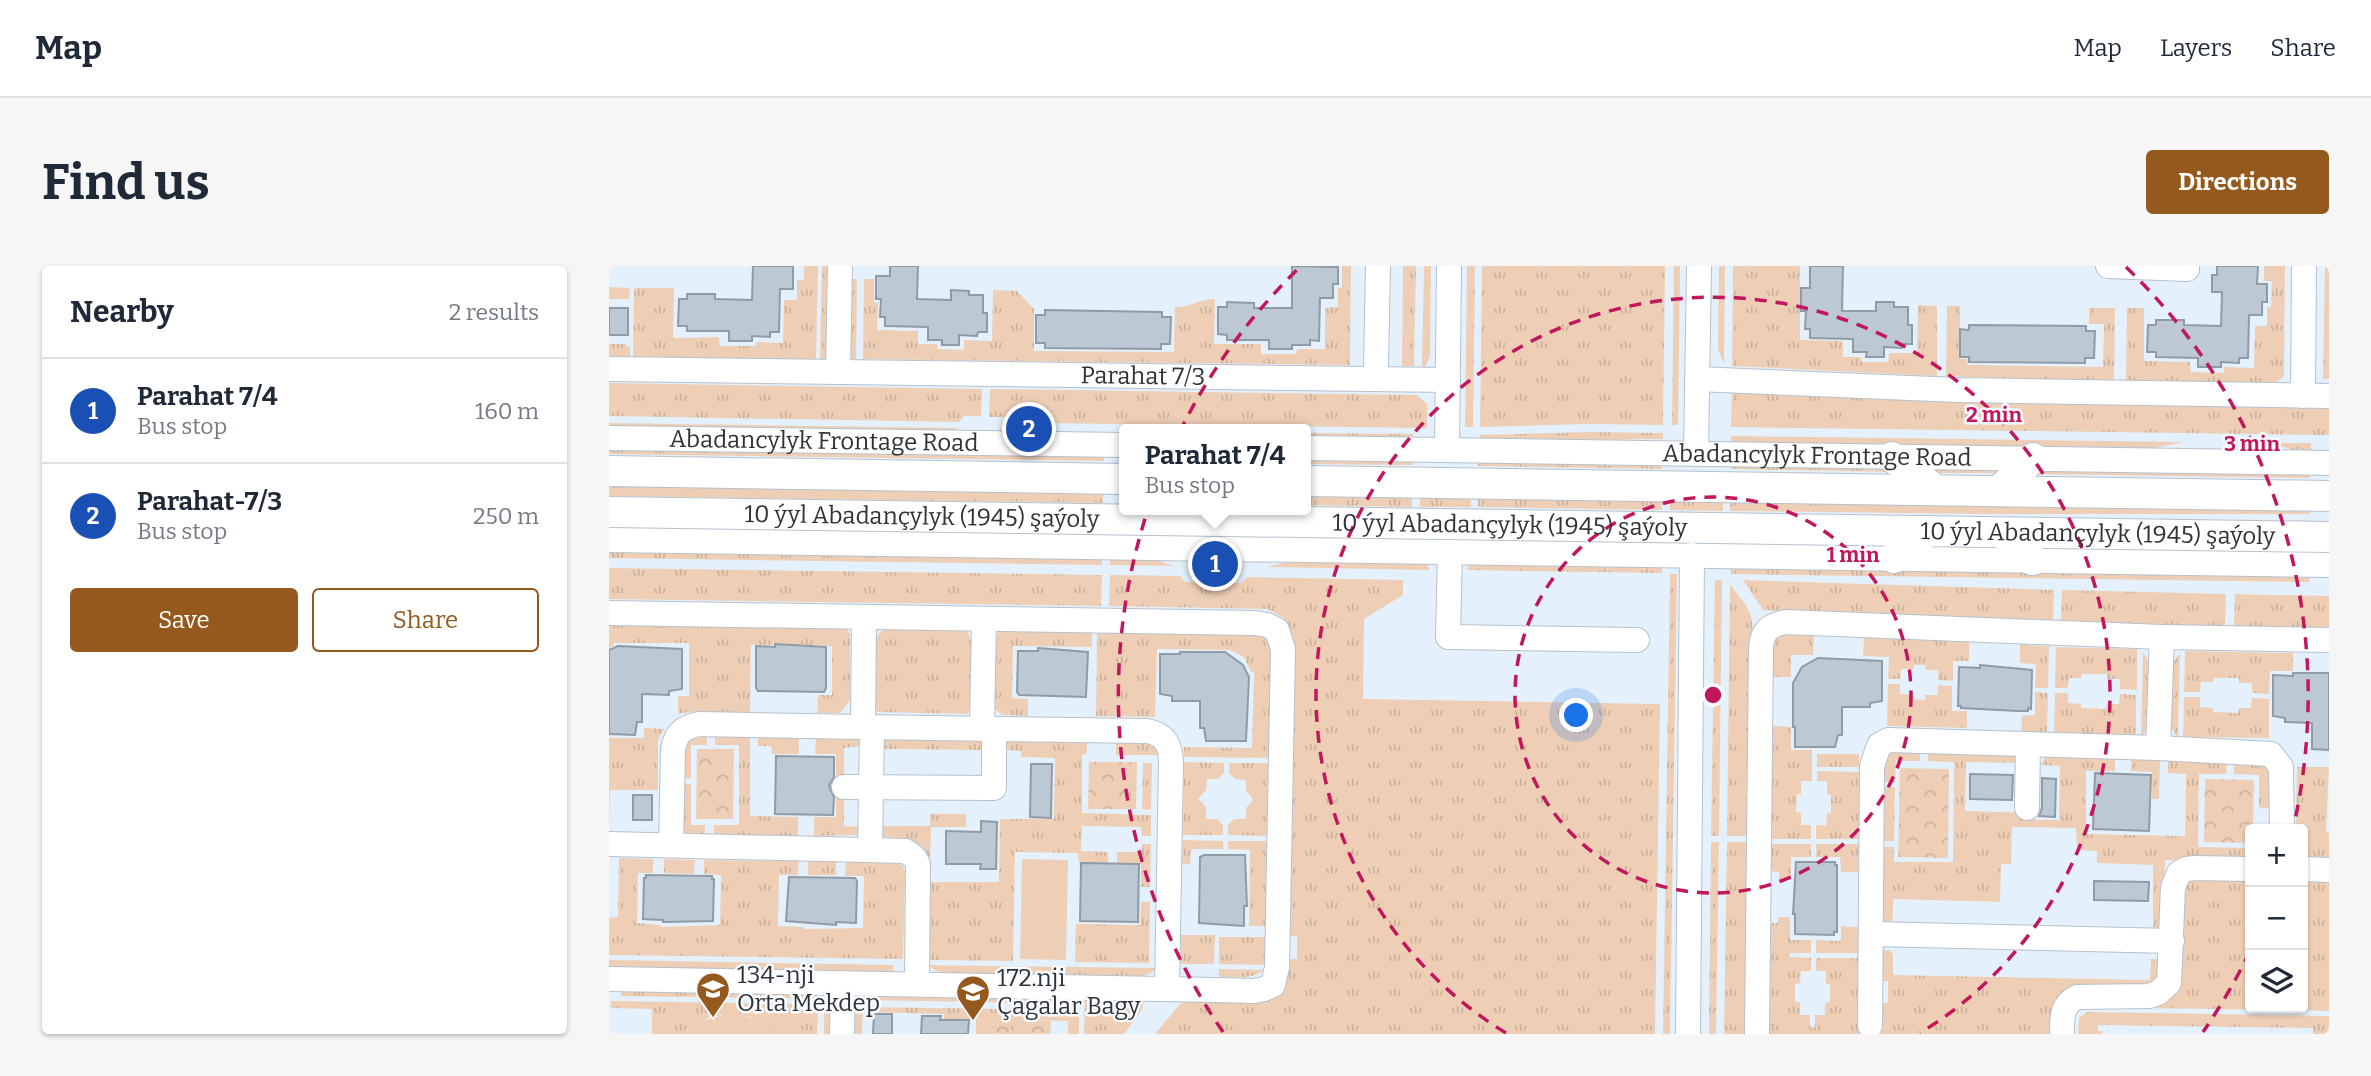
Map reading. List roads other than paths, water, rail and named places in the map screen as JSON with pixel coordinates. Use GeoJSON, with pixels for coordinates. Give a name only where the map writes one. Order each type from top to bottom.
{"type":"FeatureCollection","features":[{"type":"Feature","properties":{"kind":"main road"},"geometry":{"type":"LineString","coordinates":[[1892,457],[1936,490]]}},
{"type":"Feature","properties":{"kind":"main road"},"geometry":{"type":"LineString","coordinates":[[1999,491],[2033,458]]}},
{"type":"Feature","properties":{"kind":"main road","name":"10 ýyl Abadançylyk (1945) şaýoly"},"geometry":{"type":"LineString","coordinates":[[609,471],[1119,478]]}},
{"type":"Feature","properties":{"kind":"main road","name":"10 ýyl Abadançylyk (1945) şaýoly"},"geometry":{"type":"LineString","coordinates":[[1311,481],[2329,496]]}},
{"type":"Feature","properties":{"kind":"main road","name":"10 ýyl Abadançylyk (1945) şaýoly"},"geometry":{"type":"LineString","coordinates":[[609,512],[2329,537]]}},
{"type":"Feature","properties":{"kind":"main road"},"geometry":{"type":"LineString","coordinates":[[1894,558],[1928,531]]}},
{"type":"Feature","properties":{"kind":"main road"},"geometry":{"type":"LineString","coordinates":[[2003,533],[2033,560]]}},
{"type":"Feature","properties":{"kind":"street"},"geometry":{"type":"LineString","coordinates":[[838,372],[840,266]]}},
{"type":"Feature","properties":{"kind":"street"},"geometry":{"type":"LineString","coordinates":[[1376,367],[1378,266]]}},
{"type":"Feature","properties":{"kind":"street"},"geometry":{"type":"LineString","coordinates":[[1447,450],[1449,266]]}},
{"type":"Feature","properties":{"kind":"street"},"geometry":{"type":"LineString","coordinates":[[1696,454],[1699,266]]}},
{"type":"Feature","properties":{"kind":"street"},"geometry":{"type":"LineString","coordinates":[[2108,266],[2187,269],[2187,266]]}},
{"type":"Feature","properties":{"kind":"street"},"geometry":{"type":"LineString","coordinates":[[2303,396],[2304,266]]}},
{"type":"Feature","properties":{"kind":"street","name":"Parahat 7/3"},"geometry":{"type":"LineString","coordinates":[[609,369],[1448,380]]}},
{"type":"Feature","properties":{"kind":"street"},"geometry":{"type":"LineString","coordinates":[[1697,379],[1958,390],[2329,396]]}},
{"type":"Feature","properties":{"kind":"street","name":"Abadancylyk Frontage Road"},"geometry":{"type":"LineString","coordinates":[[609,438],[1119,446]]}},
{"type":"Feature","properties":{"kind":"street","name":"Abadancylyk Frontage Road"},"geometry":{"type":"LineString","coordinates":[[1311,448],[2329,463]]}},
{"type":"Feature","properties":{"kind":"street"},"geometry":{"type":"LineString","coordinates":[[609,540],[2329,565]]}},
{"type":"Feature","properties":{"kind":"street"},"geometry":{"type":"LineString","coordinates":[[1450,552],[1448,637],[1637,640]]}},
{"type":"Feature","properties":{"kind":"street"},"geometry":{"type":"LineString","coordinates":[[1688,1034],[1692,555]]}},
{"type":"Feature","properties":{"kind":"street"},"geometry":{"type":"LineString","coordinates":[[609,613],[1255,623],[1276,630],[1283,649],[1276,976],[1273,985],[1254,991],[609,979]]}},
{"type":"Feature","properties":{"kind":"street"},"geometry":{"type":"LineString","coordinates":[[865,617],[871,788],[870,849]]}},
{"type":"Feature","properties":{"kind":"street"},"geometry":{"type":"LineString","coordinates":[[844,787],[994,788],[988,729],[984,619]]}},
{"type":"Feature","properties":{"kind":"street"},"geometry":{"type":"LineString","coordinates":[[1757,1034],[1761,648],[1766,629],[1786,622],[2162,637],[2329,640]]}},
{"type":"Feature","properties":{"kind":"street"},"geometry":{"type":"LineString","coordinates":[[2158,748],[2162,637]]}},
{"type":"Feature","properties":{"kind":"street"},"geometry":{"type":"LineString","coordinates":[[671,845],[674,740],[680,731],[699,724],[1158,733],[1166,740],[1171,760],[1167,989]]}},
{"type":"Feature","properties":{"kind":"street"},"geometry":{"type":"LineString","coordinates":[[1870,1026],[1873,766],[1879,745],[1888,740],[2271,754],[2281,767],[2282,824]]}},
{"type":"Feature","properties":{"kind":"street"},"geometry":{"type":"LineString","coordinates":[[2027,808],[2028,744]]}},
{"type":"Feature","properties":{"kind":"street"},"geometry":{"type":"LineString","coordinates":[[609,844],[906,851],[914,856],[918,864],[917,984]]}},
{"type":"Feature","properties":{"kind":"street"},"geometry":{"type":"LineString","coordinates":[[2062,1034],[2064,1008],[2069,1001],[2077,997],[2149,996],[2165,988],[2171,976],[2173,887],[2179,873],[2195,868],[2245,869]]}},
{"type":"Feature","properties":{"kind":"street"},"geometry":{"type":"LineString","coordinates":[[2308,869],[2329,870]]}},
{"type":"Feature","properties":{"kind":"street"},"geometry":{"type":"LineString","coordinates":[[1871,934],[2172,941]]}},
{"type":"Feature","properties":{"kind":"street"},"geometry":{"type":"LineString","coordinates":[[842,1034],[843,983]]}},
{"type":"Feature","properties":{"kind":"place","name":"Parahat-7/3"},"geometry":{"type":"Point","coordinates":[1029,429]}},
{"type":"Feature","properties":{"kind":"place","name":"Parahat 7/4"},"geometry":{"type":"Point","coordinates":[1215,564]}},
{"type":"Feature","properties":{"kind":"place","name":"134-nji Orta Mekdep"},"geometry":{"type":"Point","coordinates":[713,1019]}},
{"type":"Feature","properties":{"kind":"place","name":"172.nji Çagalar Bagy"},"geometry":{"type":"Point","coordinates":[973,1022]}}]}
